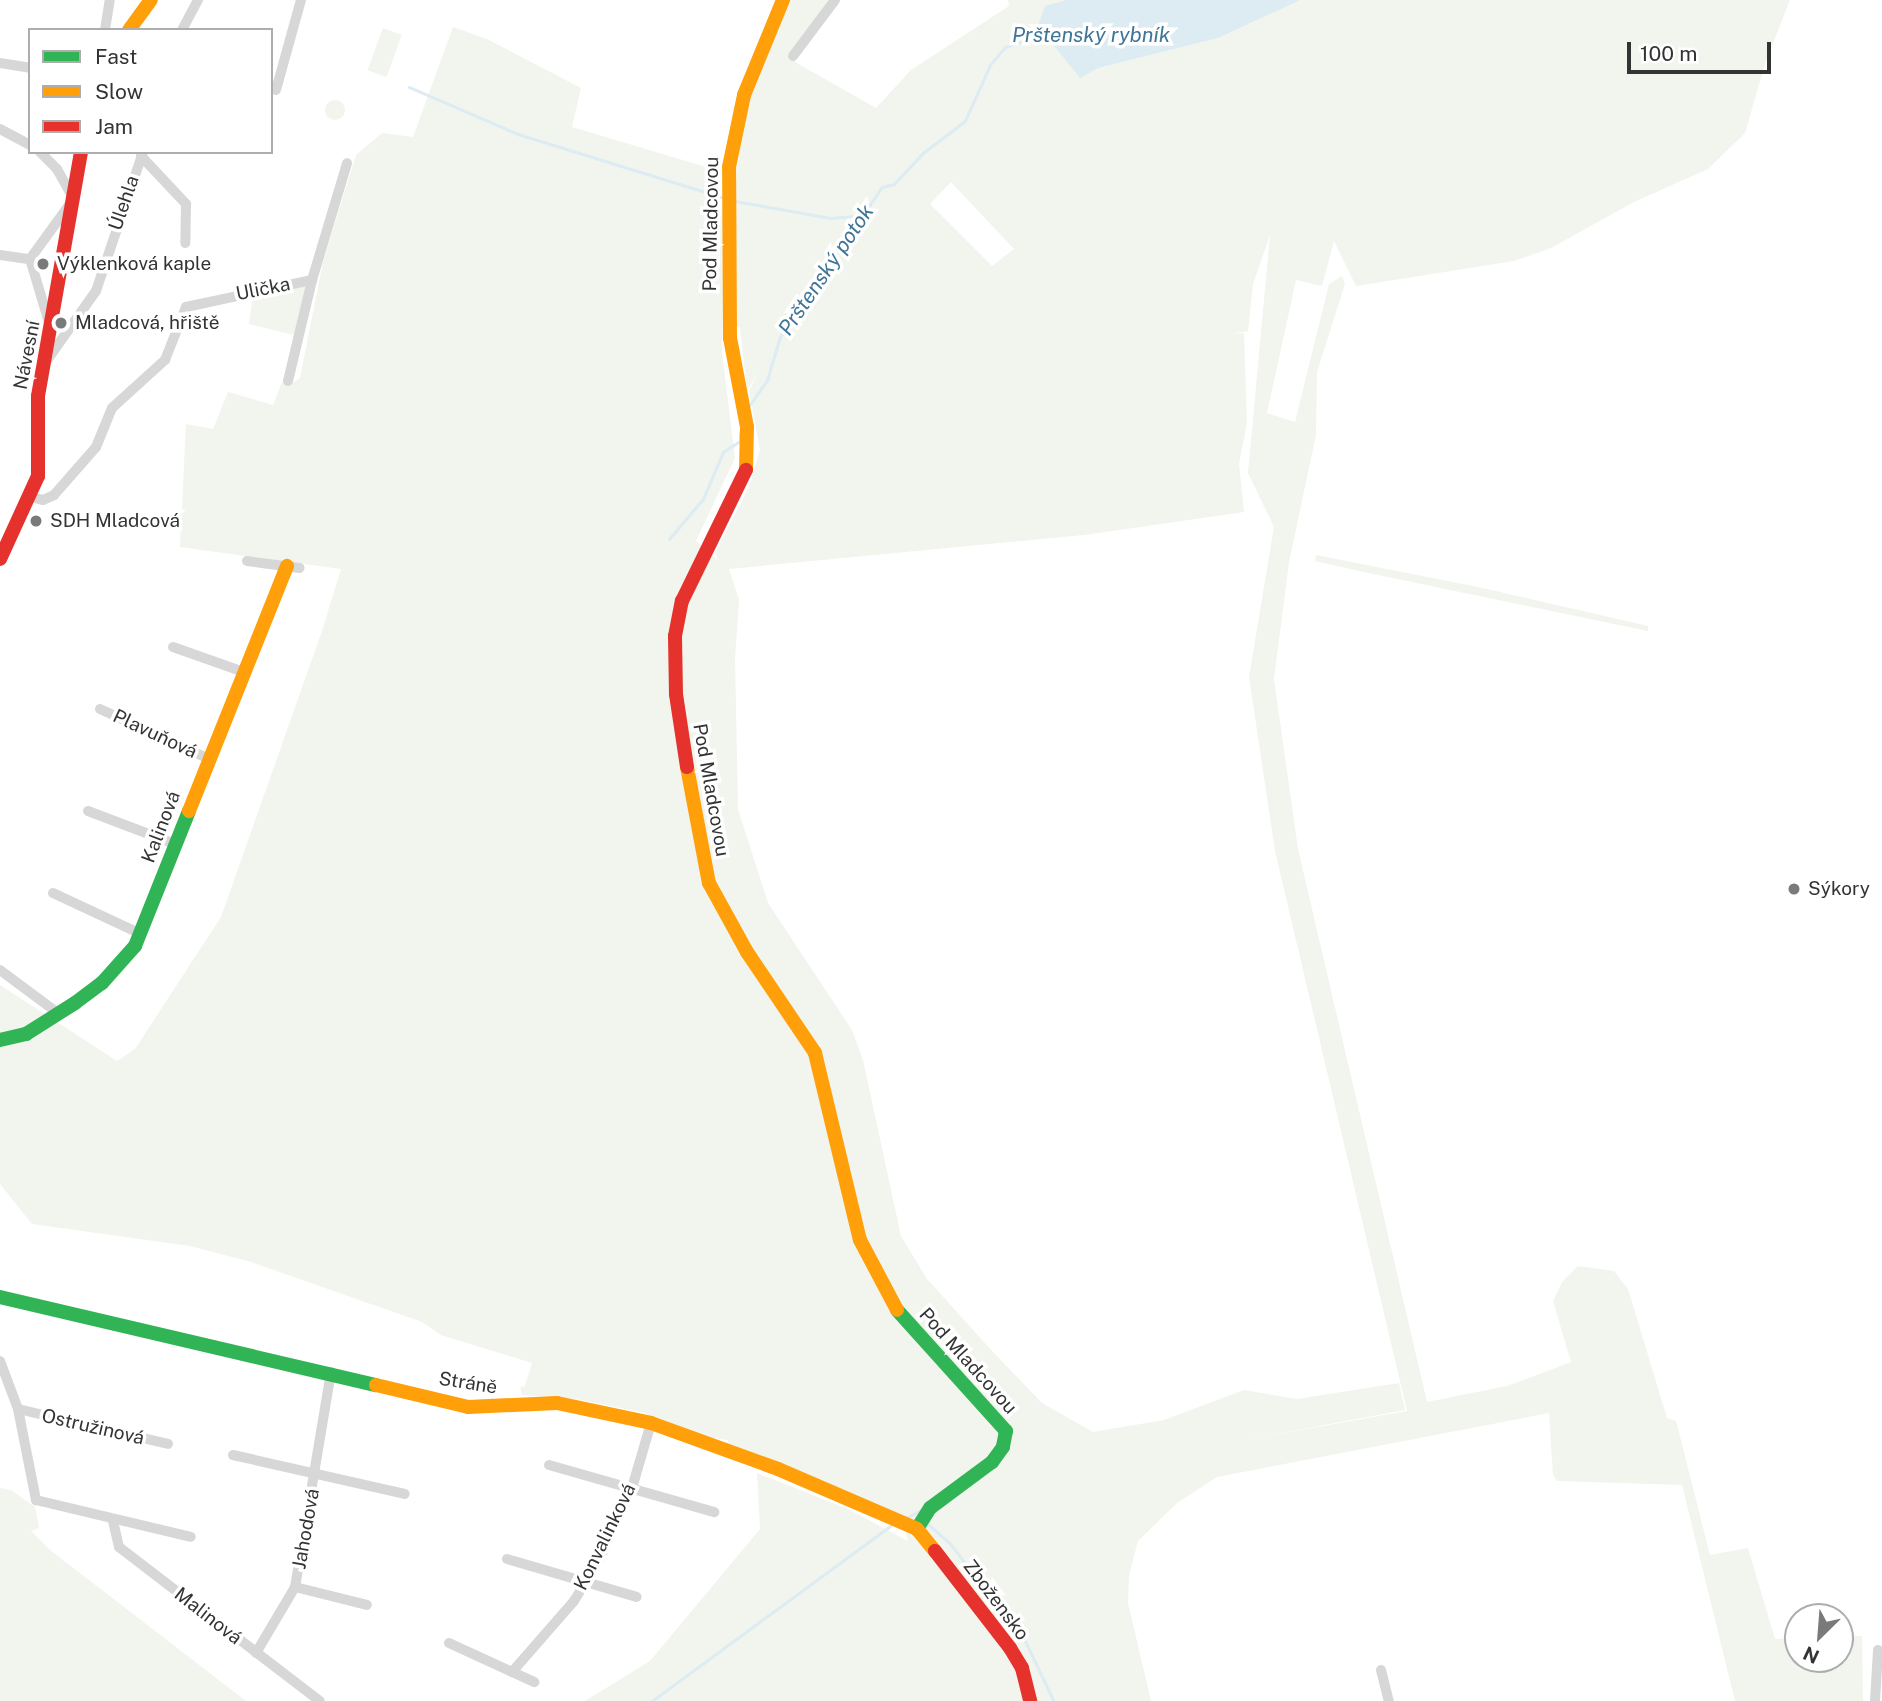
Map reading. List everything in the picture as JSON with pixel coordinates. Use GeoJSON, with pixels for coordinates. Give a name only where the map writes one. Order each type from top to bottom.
{"type":"FeatureCollection","features":[{"type":"Feature","properties":{"kind":"street"},"geometry":{"type":"LineString","coordinates":[[105,28],[110,0]]}},
{"type":"Feature","properties":{"kind":"street"},"geometry":{"type":"LineString","coordinates":[[130,28],[151,0]]}},
{"type":"Feature","properties":{"kind":"street"},"geometry":{"type":"LineString","coordinates":[[183,28],[198,0]]}},
{"type":"Feature","properties":{"kind":"street"},"geometry":{"type":"LineString","coordinates":[[276,90],[301,0]]}},
{"type":"Feature","properties":{"kind":"street","name":"Pod Mladcovou"},"geometry":{"type":"LineString","coordinates":[[783,0],[744,95],[730,157],[730,338],[750,447],[740,486],[690,579],[677,621],[676,694],[696,832],[709,883],[726,918],[815,1054],[853,1216],[880,1284],[906,1324],[1006,1431],[1003,1447],[992,1462],[930,1508],[918,1529]]}},
{"type":"Feature","properties":{"kind":"street"},"geometry":{"type":"LineString","coordinates":[[793,56],[835,0]]}},
{"type":"Feature","properties":{"kind":"street"},"geometry":{"type":"LineString","coordinates":[[0,63],[28,68]]}},
{"type":"Feature","properties":{"kind":"street"},"geometry":{"type":"LineString","coordinates":[[0,129],[28,144]]}},
{"type":"Feature","properties":{"kind":"street"},"geometry":{"type":"LineString","coordinates":[[30,259],[72,199],[57,169],[42,154]]}},
{"type":"Feature","properties":{"kind":"street","name":"Návesní"},"geometry":{"type":"LineString","coordinates":[[0,559],[30,497],[39,471],[37,411],[81,154]]}},
{"type":"Feature","properties":{"kind":"street"},"geometry":{"type":"LineString","coordinates":[[142,154],[186,204],[185,243]]}},
{"type":"Feature","properties":{"kind":"street","name":"Úlehla"},"geometry":{"type":"LineString","coordinates":[[45,363],[96,291],[142,154]]}},
{"type":"Feature","properties":{"kind":"street","name":"Ulička"},"geometry":{"type":"LineString","coordinates":[[30,497],[43,500],[54,495],[96,447],[112,408],[165,360],[186,307],[312,280],[347,163]]}},
{"type":"Feature","properties":{"kind":"street"},"geometry":{"type":"LineString","coordinates":[[0,255],[30,259]]}},
{"type":"Feature","properties":{"kind":"street"},"geometry":{"type":"LineString","coordinates":[[30,259],[51,331]]}},
{"type":"Feature","properties":{"kind":"street"},"geometry":{"type":"LineString","coordinates":[[288,381],[312,280]]}},
{"type":"Feature","properties":{"kind":"street"},"geometry":{"type":"LineString","coordinates":[[247,561],[294,567]]}},
{"type":"Feature","properties":{"kind":"street","name":"Kalinová"},"geometry":{"type":"LineString","coordinates":[[0,1040],[26,1034],[102,983],[122,964],[141,934],[244,672],[294,567]]}},
{"type":"Feature","properties":{"kind":"street"},"geometry":{"type":"LineString","coordinates":[[173,647],[244,672]]}},
{"type":"Feature","properties":{"kind":"street","name":"Plavuňová"},"geometry":{"type":"LineString","coordinates":[[100,709],[209,759]]}},
{"type":"Feature","properties":{"kind":"street"},"geometry":{"type":"LineString","coordinates":[[88,811],[175,844]]}},
{"type":"Feature","properties":{"kind":"street"},"geometry":{"type":"LineString","coordinates":[[53,893],[141,934]]}},
{"type":"Feature","properties":{"kind":"street"},"geometry":{"type":"LineString","coordinates":[[0,970],[58,1013]]}},
{"type":"Feature","properties":{"kind":"street","name":"Stráně"},"geometry":{"type":"LineString","coordinates":[[0,1297],[468,1406],[557,1403],[651,1423],[778,1469],[918,1529]]}},
{"type":"Feature","properties":{"kind":"street"},"geometry":{"type":"LineString","coordinates":[[0,1361],[18,1409],[33,1495],[48,1506],[191,1537]]}},
{"type":"Feature","properties":{"kind":"street","name":"Jahodová"},"geometry":{"type":"LineString","coordinates":[[256,1653],[295,1587],[331,1372]]}},
{"type":"Feature","properties":{"kind":"street","name":"Ostružinová"},"geometry":{"type":"LineString","coordinates":[[18,1409],[168,1444]]}},
{"type":"Feature","properties":{"kind":"street","name":"Konvalinková"},"geometry":{"type":"LineString","coordinates":[[512,1672],[586,1582],[632,1489],[651,1423]]}},
{"type":"Feature","properties":{"kind":"street","name":"Jahodová"},"geometry":{"type":"LineString","coordinates":[[233,1455],[316,1471],[405,1494]]}},
{"type":"Feature","properties":{"kind":"street"},"geometry":{"type":"LineString","coordinates":[[550,1465],[714,1511]]}},
{"type":"Feature","properties":{"kind":"street","name":"Malinová"},"geometry":{"type":"LineString","coordinates":[[113,1521],[120,1547],[320,1701]]}},
{"type":"Feature","properties":{"kind":"street","name":"Zbožensko"},"geometry":{"type":"LineString","coordinates":[[918,1529],[1010,1648],[1022,1668],[1030,1701]]}},
{"type":"Feature","properties":{"kind":"street"},"geometry":{"type":"LineString","coordinates":[[507,1559],[637,1597]]}},
{"type":"Feature","properties":{"kind":"street","name":"Jahodová"},"geometry":{"type":"LineString","coordinates":[[295,1587],[368,1605]]}},
{"type":"Feature","properties":{"kind":"street"},"geometry":{"type":"LineString","coordinates":[[449,1643],[534,1682]]}},
{"type":"Feature","properties":{"kind":"street"},"geometry":{"type":"LineString","coordinates":[[1875,1701],[1878,1650]]}},
{"type":"Feature","properties":{"kind":"street"},"geometry":{"type":"LineString","coordinates":[[1381,1670],[1389,1701]]}},
{"type":"Feature","properties":{"kind":"shaded area"},"geometry":{"type":"Polygon","coordinates":[[[790,0],[829,0],[791,54],[795,62],[876,108],[911,70],[1009,6],[1008,0],[1790,0],[1765,64],[1745,133],[1708,169],[1634,202],[1551,248],[1514,261],[1356,286],[1334,241],[1322,286],[1296,280],[1267,413],[1295,422],[1329,284],[1342,276],[1345,284],[1317,372],[1316,435],[1289,562],[1274,679],[1298,849],[1427,1402],[1507,1386],[1571,1362],[1553,1301],[1562,1282],[1578,1266],[1614,1271],[1628,1289],[1667,1418],[1676,1421],[1710,1555],[1748,1548],[1775,1639],[1784,1639],[1784,1673],[1854,1673],[1854,1636],[1862,1636],[1863,1701],[1735,1701],[1682,1485],[1557,1481],[1553,1475],[1549,1413],[1217,1477],[1177,1503],[1138,1541],[1129,1576],[1128,1603],[1151,1701],[585,1701],[650,1661],[760,1529],[757,1473],[848,1509],[908,1541],[900,1515],[726,1448],[728,1440],[698,1436],[645,1413],[575,1399],[522,1395],[520,1387],[525,1386],[532,1363],[441,1335],[422,1322],[251,1262],[190,1246],[32,1224],[0,1184],[0,985],[117,1061],[135,1049],[221,917],[322,631],[341,569],[180,547],[186,424],[213,429],[228,392],[273,405],[282,382],[290,385],[300,378],[323,262],[356,155],[382,133],[413,137],[453,27],[487,39],[581,88],[572,127],[716,170],[724,226],[722,352],[735,458],[696,541],[718,560],[715,553],[749,487],[760,450],[749,391],[759,371],[747,391],[740,328],[735,325],[735,192],[744,114],[790,0]],[[951,182],[930,204],[992,266],[1014,249],[951,182]],[[1270,235],[1253,284],[1248,331],[1230,334],[1244,333],[1247,423],[1239,464],[1244,512],[1084,535],[729,569],[739,600],[735,658],[738,809],[768,903],[852,1030],[863,1060],[901,1236],[927,1279],[1042,1403],[1093,1432],[1164,1420],[1244,1390],[1297,1399],[1399,1383],[1405,1410],[1239,1441],[1407,1411],[1275,851],[1249,677],[1274,527],[1248,473],[1270,235]]]}},
{"type":"Feature","properties":{"kind":"shaded area"},"geometry":{"type":"Polygon","coordinates":[[[383,28],[402,35],[386,77],[368,70],[383,28]]]}},
{"type":"Feature","properties":{"kind":"shaded area"},"geometry":{"type":"Polygon","coordinates":[[[335,100],[342,103],[345,110],[342,117],[335,120],[328,117],[325,110],[328,103],[335,100]]]}},
{"type":"Feature","properties":{"kind":"shaded area"},"geometry":{"type":"Polygon","coordinates":[[[306,285],[298,336],[249,324],[253,295],[306,285]]]}},
{"type":"Feature","properties":{"kind":"shaded area"},"geometry":{"type":"Polygon","coordinates":[[[1316,555],[1478,587],[1648,626],[1648,631],[1315,561],[1316,555]]]}},
{"type":"Feature","properties":{"kind":"shaded area"},"geometry":{"type":"Polygon","coordinates":[[[0,1488],[11,1490],[35,1507],[39,1528],[31,1531],[50,1550],[246,1701],[0,1701],[0,1488]]]}},
{"type":"Feature","properties":{"kind":"water","name":"Prštenský rybník"},"geometry":{"type":"Polygon","coordinates":[[[1066,0],[1300,0],[1218,38],[1098,68],[1080,78],[1038,26],[1045,6],[1066,0]]]}},
{"type":"Feature","properties":{"kind":"waterway","name":"Prštenský potok"},"geometry":{"type":"LineString","coordinates":[[749,406],[767,380],[780,337],[882,187],[894,184],[923,153],[965,121],[990,65],[1005,47],[1050,33]]}},
{"type":"Feature","properties":{"kind":"waterway"},"geometry":{"type":"LineString","coordinates":[[409,87],[518,134],[725,198]]}},
{"type":"Feature","properties":{"kind":"waterway"},"geometry":{"type":"LineString","coordinates":[[735,201],[831,218],[863,215]]}},
{"type":"Feature","properties":{"kind":"waterway","name":"Prštenský potok"},"geometry":{"type":"LineString","coordinates":[[669,539],[703,499],[723,452],[740,441],[740,434]]}},
{"type":"Feature","properties":{"kind":"waterway"},"geometry":{"type":"LineString","coordinates":[[904,1519],[919,1511]]}},
{"type":"Feature","properties":{"kind":"waterway","name":"Prštenský potok"},"geometry":{"type":"LineString","coordinates":[[927,1523],[949,1542],[1025,1640],[1054,1701]]}},
{"type":"Feature","properties":{"kind":"waterway"},"geometry":{"type":"LineString","coordinates":[[652,1701],[892,1525]]}},
{"type":"Feature","properties":{"kind":"traffic: fast"},"geometry":{"type":"LineString","coordinates":[[0,1040],[26,1034],[75,1003],[102,983],[135,946],[189,811]]}},
{"type":"Feature","properties":{"kind":"traffic: fast"},"geometry":{"type":"LineString","coordinates":[[0,1297],[376,1385]]}},
{"type":"Feature","properties":{"kind":"traffic: fast"},"geometry":{"type":"LineString","coordinates":[[897,1310],[1006,1431],[1003,1447],[992,1462],[930,1508],[917,1529]]}},
{"type":"Feature","properties":{"kind":"traffic: slow"},"geometry":{"type":"LineString","coordinates":[[130,28],[151,0]]}},
{"type":"Feature","properties":{"kind":"traffic: slow"},"geometry":{"type":"LineString","coordinates":[[746,470],[747,427],[730,338],[729,167],[744,95],[783,0]]}},
{"type":"Feature","properties":{"kind":"traffic: slow"},"geometry":{"type":"LineString","coordinates":[[189,811],[287,566]]}},
{"type":"Feature","properties":{"kind":"traffic: slow"},"geometry":{"type":"LineString","coordinates":[[687,767],[709,883],[747,952],[815,1053],[860,1240],[897,1310]]}},
{"type":"Feature","properties":{"kind":"traffic: slow"},"geometry":{"type":"LineString","coordinates":[[376,1385],[468,1407],[557,1403],[651,1423],[778,1469],[917,1529],[935,1551]]}},
{"type":"Feature","properties":{"kind":"traffic: jam"},"geometry":{"type":"LineString","coordinates":[[0,559],[38,476],[38,396],[81,154]]}},
{"type":"Feature","properties":{"kind":"traffic: jam"},"geometry":{"type":"LineString","coordinates":[[687,767],[676,694],[675,636],[682,601],[746,470]]}},
{"type":"Feature","properties":{"kind":"traffic: jam"},"geometry":{"type":"LineString","coordinates":[[935,1551],[1010,1648],[1022,1668],[1030,1701]]}},
{"type":"Feature","properties":{"kind":"place","name":"Výklenková kaple"},"geometry":{"type":"Point","coordinates":[43,264]}},
{"type":"Feature","properties":{"kind":"place","name":"Mladcová, hřiště"},"geometry":{"type":"Point","coordinates":[61,323]}},
{"type":"Feature","properties":{"kind":"place","name":"SDH Mladcová"},"geometry":{"type":"Point","coordinates":[36,521]}},
{"type":"Feature","properties":{"kind":"place","name":"Sýkory"},"geometry":{"type":"Point","coordinates":[1794,889]}}]}
